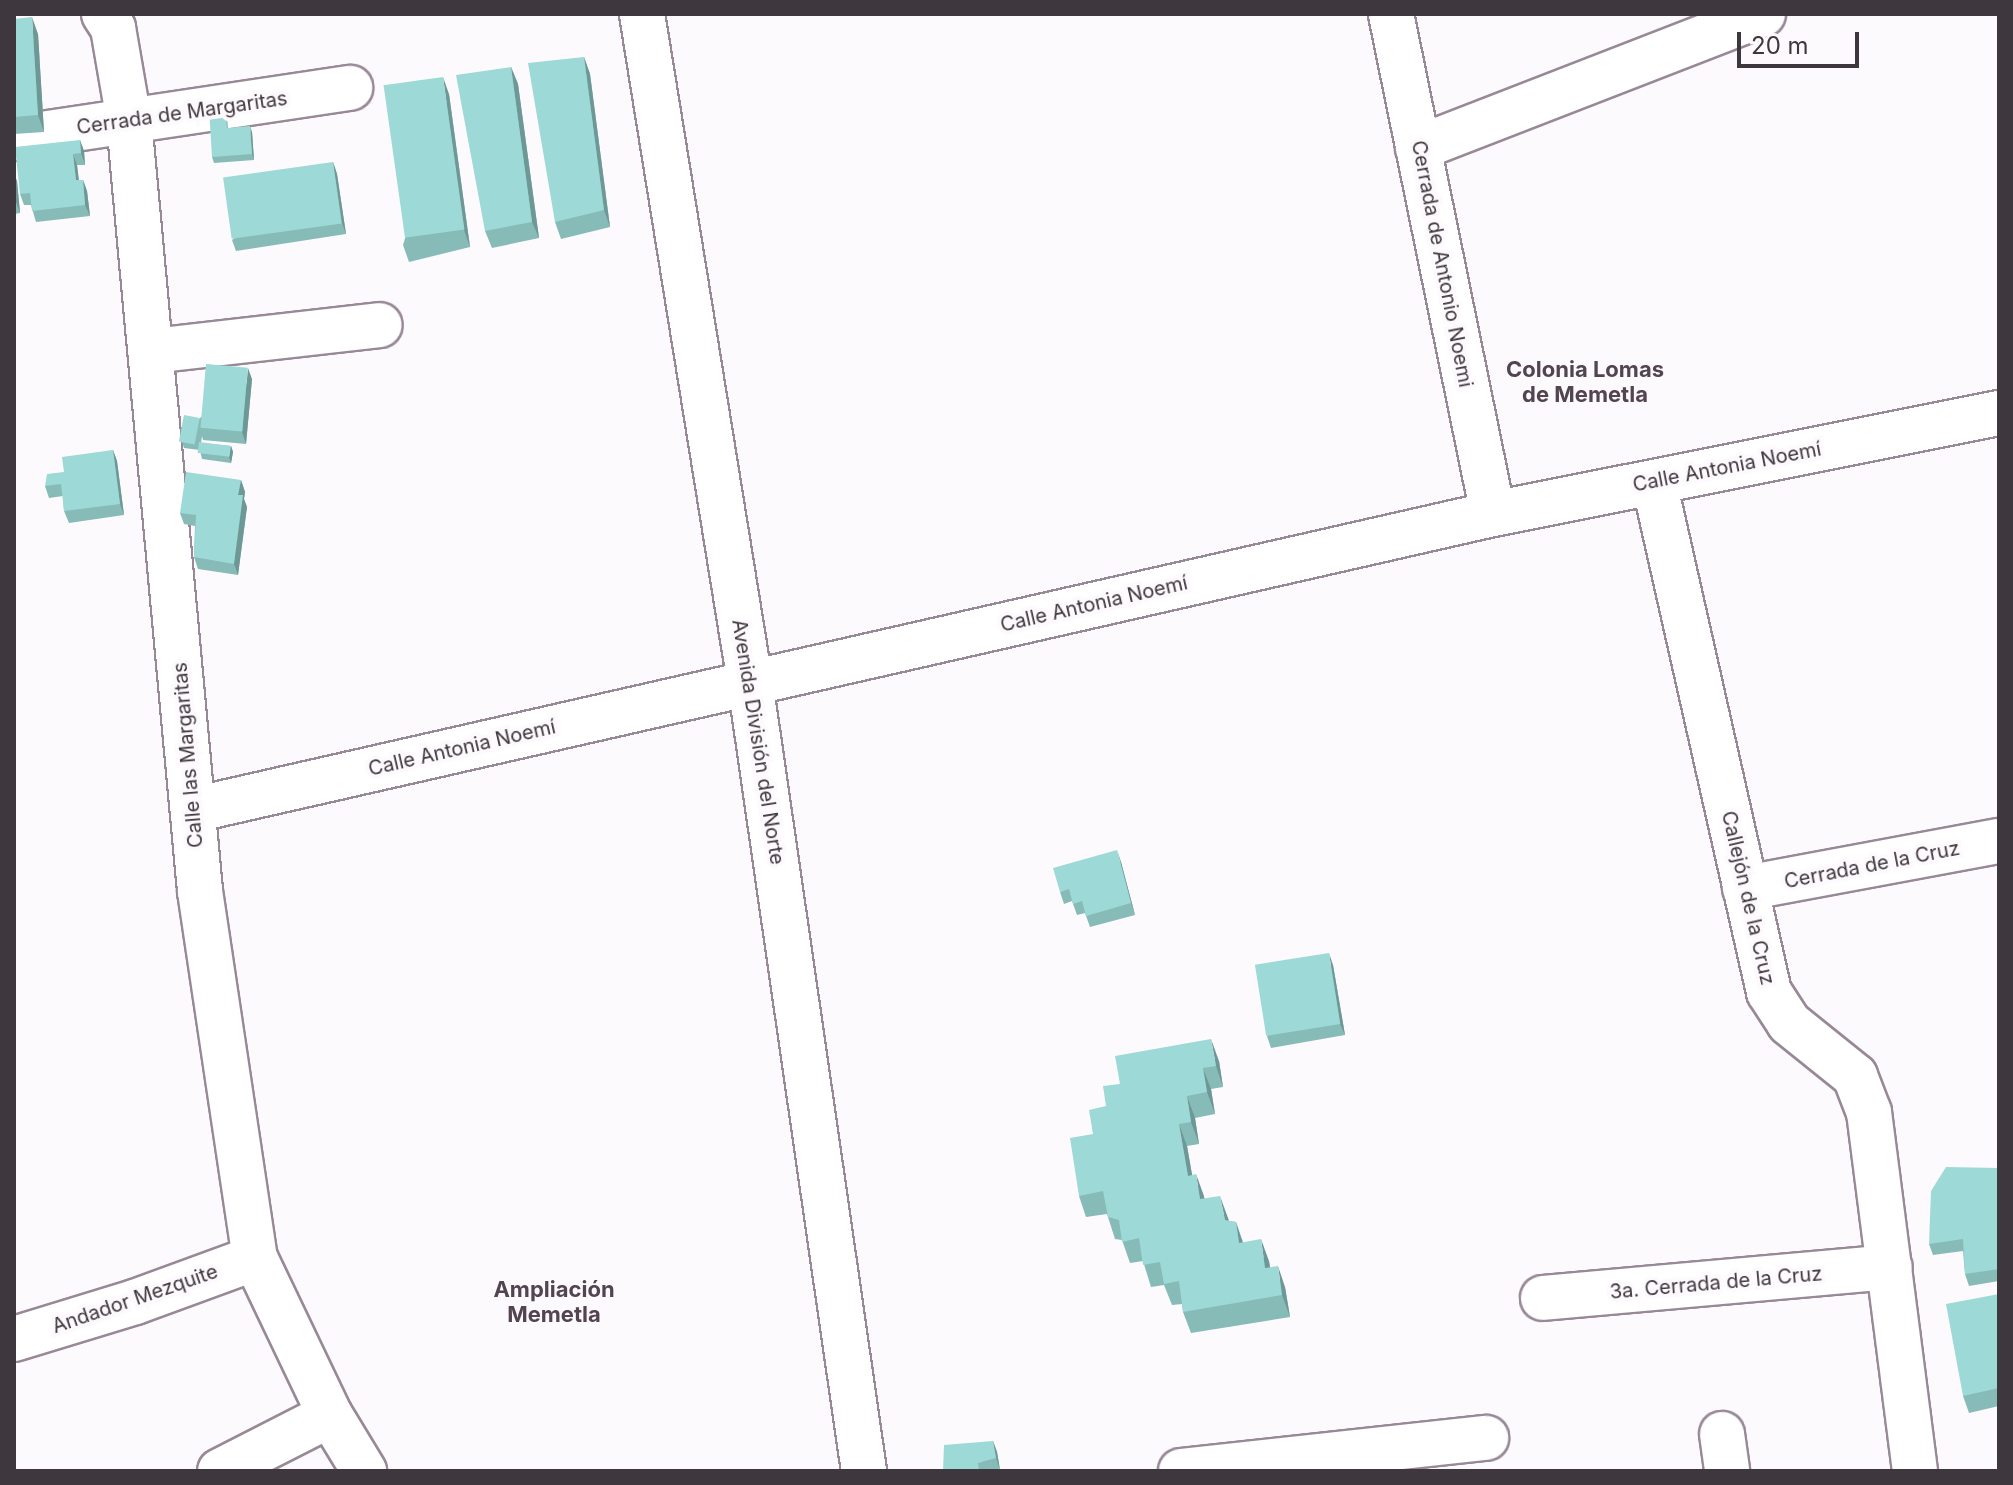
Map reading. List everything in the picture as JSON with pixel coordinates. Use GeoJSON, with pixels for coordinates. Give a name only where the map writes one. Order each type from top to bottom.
{"type":"FeatureCollection","features":[{"type":"Feature","properties":{"kind":"street","name":"Calle las Margaritas"},"geometry":{"type":"LineString","coordinates":[[104,14],[113,28],[129,121],[205,922],[255,1258],[330,1415],[364,1471]]}},
{"type":"Feature","properties":{"kind":"street","name":"Avenida División del Norte"},"geometry":{"type":"LineString","coordinates":[[642,14],[750,682],[864,1471]]}},
{"type":"Feature","properties":{"kind":"street","name":"Cerrada de Antonio Noemi"},"geometry":{"type":"LineString","coordinates":[[1391,14],[1493,514]]}},
{"type":"Feature","properties":{"kind":"street"},"geometry":{"type":"LineString","coordinates":[[1418,148],[1763,14]]}},
{"type":"Feature","properties":{"kind":"street","name":"Cerrada de Margaritas"},"geometry":{"type":"LineString","coordinates":[[14,138],[350,88]]}},
{"type":"Feature","properties":{"kind":"street"},"geometry":{"type":"LineString","coordinates":[[152,351],[380,325]]}},
{"type":"Feature","properties":{"kind":"street","name":"Calle Antonia Noemí"},"geometry":{"type":"LineString","coordinates":[[193,810],[1493,514],[1999,413]]}},
{"type":"Feature","properties":{"kind":"street","name":"Callejón de la Cruz"},"geometry":{"type":"LineString","coordinates":[[1654,482],[1769,992],[1789,1023],[1855,1076],[1869,1112],[1915,1471]]}},
{"type":"Feature","properties":{"kind":"street","name":"Cerrada de la Cruz"},"geometry":{"type":"LineString","coordinates":[[1745,888],[1999,841]]}},
{"type":"Feature","properties":{"kind":"street","name":"Andador Mezquite"},"geometry":{"type":"LineString","coordinates":[[14,1339],[135,1302],[255,1258]]}},
{"type":"Feature","properties":{"kind":"street","name":"3a. Cerrada de la Cruz"},"geometry":{"type":"LineString","coordinates":[[1543,1298],[1890,1267]]}},
{"type":"Feature","properties":{"kind":"street"},"geometry":{"type":"LineString","coordinates":[[220,1471],[330,1415]]}},
{"type":"Feature","properties":{"kind":"street"},"geometry":{"type":"LineString","coordinates":[[1181,1471],[1486,1438]]}},
{"type":"Feature","properties":{"kind":"building"},"geometry":{"type":"Polygon","coordinates":[[[32,17],[38,115],[14,117],[14,19],[32,17]]]}},
{"type":"Feature","properties":{"kind":"building"},"geometry":{"type":"Polygon","coordinates":[[[584,57],[604,210],[555,222],[528,63],[584,57]]]}},
{"type":"Feature","properties":{"kind":"building"},"geometry":{"type":"Polygon","coordinates":[[[511,67],[532,222],[485,231],[456,75],[511,67]]]}},
{"type":"Feature","properties":{"kind":"building"},"geometry":{"type":"Polygon","coordinates":[[[443,77],[464,230],[405,238],[384,85],[443,77]]]}},
{"type":"Feature","properties":{"kind":"building"},"geometry":{"type":"Polygon","coordinates":[[[209,109],[225,109],[227,128],[250,126],[252,154],[212,157],[209,109]]]}},
{"type":"Feature","properties":{"kind":"building"},"geometry":{"type":"Polygon","coordinates":[[[80,140],[81,153],[73,154],[76,180],[83,180],[85,205],[32,211],[30,193],[20,194],[15,147],[80,140]]]}},
{"type":"Feature","properties":{"kind":"building"},"geometry":{"type":"Polygon","coordinates":[[[333,162],[342,223],[232,239],[223,177],[333,162]]]}},
{"type":"Feature","properties":{"kind":"building"},"geometry":{"type":"Polygon","coordinates":[[[206,364],[248,368],[242,431],[200,428],[206,364]]]}},
{"type":"Feature","properties":{"kind":"building"},"geometry":{"type":"Polygon","coordinates":[[[184,415],[200,418],[195,445],[179,442],[184,415]]]}},
{"type":"Feature","properties":{"kind":"building"},"geometry":{"type":"Polygon","coordinates":[[[199,442],[231,446],[229,457],[198,453],[199,442]]]}},
{"type":"Feature","properties":{"kind":"building"},"geometry":{"type":"Polygon","coordinates":[[[113,450],[120,504],[64,511],[61,484],[45,486],[47,474],[64,472],[62,457],[113,450]]]}},
{"type":"Feature","properties":{"kind":"building"},"geometry":{"type":"Polygon","coordinates":[[[186,472],[241,480],[238,495],[243,495],[234,564],[194,557],[196,515],[180,513],[186,472]]]}},
{"type":"Feature","properties":{"kind":"building"},"geometry":{"type":"Polygon","coordinates":[[[1117,850],[1131,903],[1086,916],[1082,901],[1073,904],[1069,889],[1060,892],[1053,868],[1117,850]]]}},
{"type":"Feature","properties":{"kind":"building"},"geometry":{"type":"Polygon","coordinates":[[[1329,953],[1340,1024],[1266,1036],[1255,965],[1329,953]]]}},
{"type":"Feature","properties":{"kind":"building"},"geometry":{"type":"Polygon","coordinates":[[[1211,1039],[1216,1066],[1203,1068],[1207,1092],[1187,1096],[1191,1122],[1179,1124],[1188,1176],[1196,1174],[1200,1199],[1220,1196],[1225,1220],[1236,1222],[1239,1243],[1261,1239],[1265,1268],[1278,1266],[1282,1295],[1183,1312],[1179,1281],[1164,1284],[1160,1262],[1143,1265],[1139,1238],[1122,1242],[1119,1220],[1108,1217],[1103,1191],[1079,1196],[1070,1138],[1093,1134],[1089,1110],[1106,1106],[1103,1086],[1120,1084],[1115,1056],[1211,1039]]]}},
{"type":"Feature","properties":{"kind":"building"},"geometry":{"type":"Polygon","coordinates":[[[1946,1167],[1999,1168],[1999,1269],[1965,1274],[1963,1239],[1929,1244],[1931,1191],[1946,1167]]]}},
{"type":"Feature","properties":{"kind":"building"},"geometry":{"type":"Polygon","coordinates":[[[1999,1294],[1999,1388],[1963,1396],[1946,1304],[1999,1294]]]}},
{"type":"Feature","properties":{"kind":"building"},"geometry":{"type":"Polygon","coordinates":[[[993,1441],[996,1458],[978,1463],[979,1471],[943,1471],[944,1445],[993,1441]]]}},
{"type":"Feature","properties":{"kind":"district","name":"Colonia Lomas de Memetla"},"geometry":{"type":"Point","coordinates":[1585,382]}},
{"type":"Feature","properties":{"kind":"district","name":"Ampliación Memetla"},"geometry":{"type":"Point","coordinates":[554,1302]}}]}
